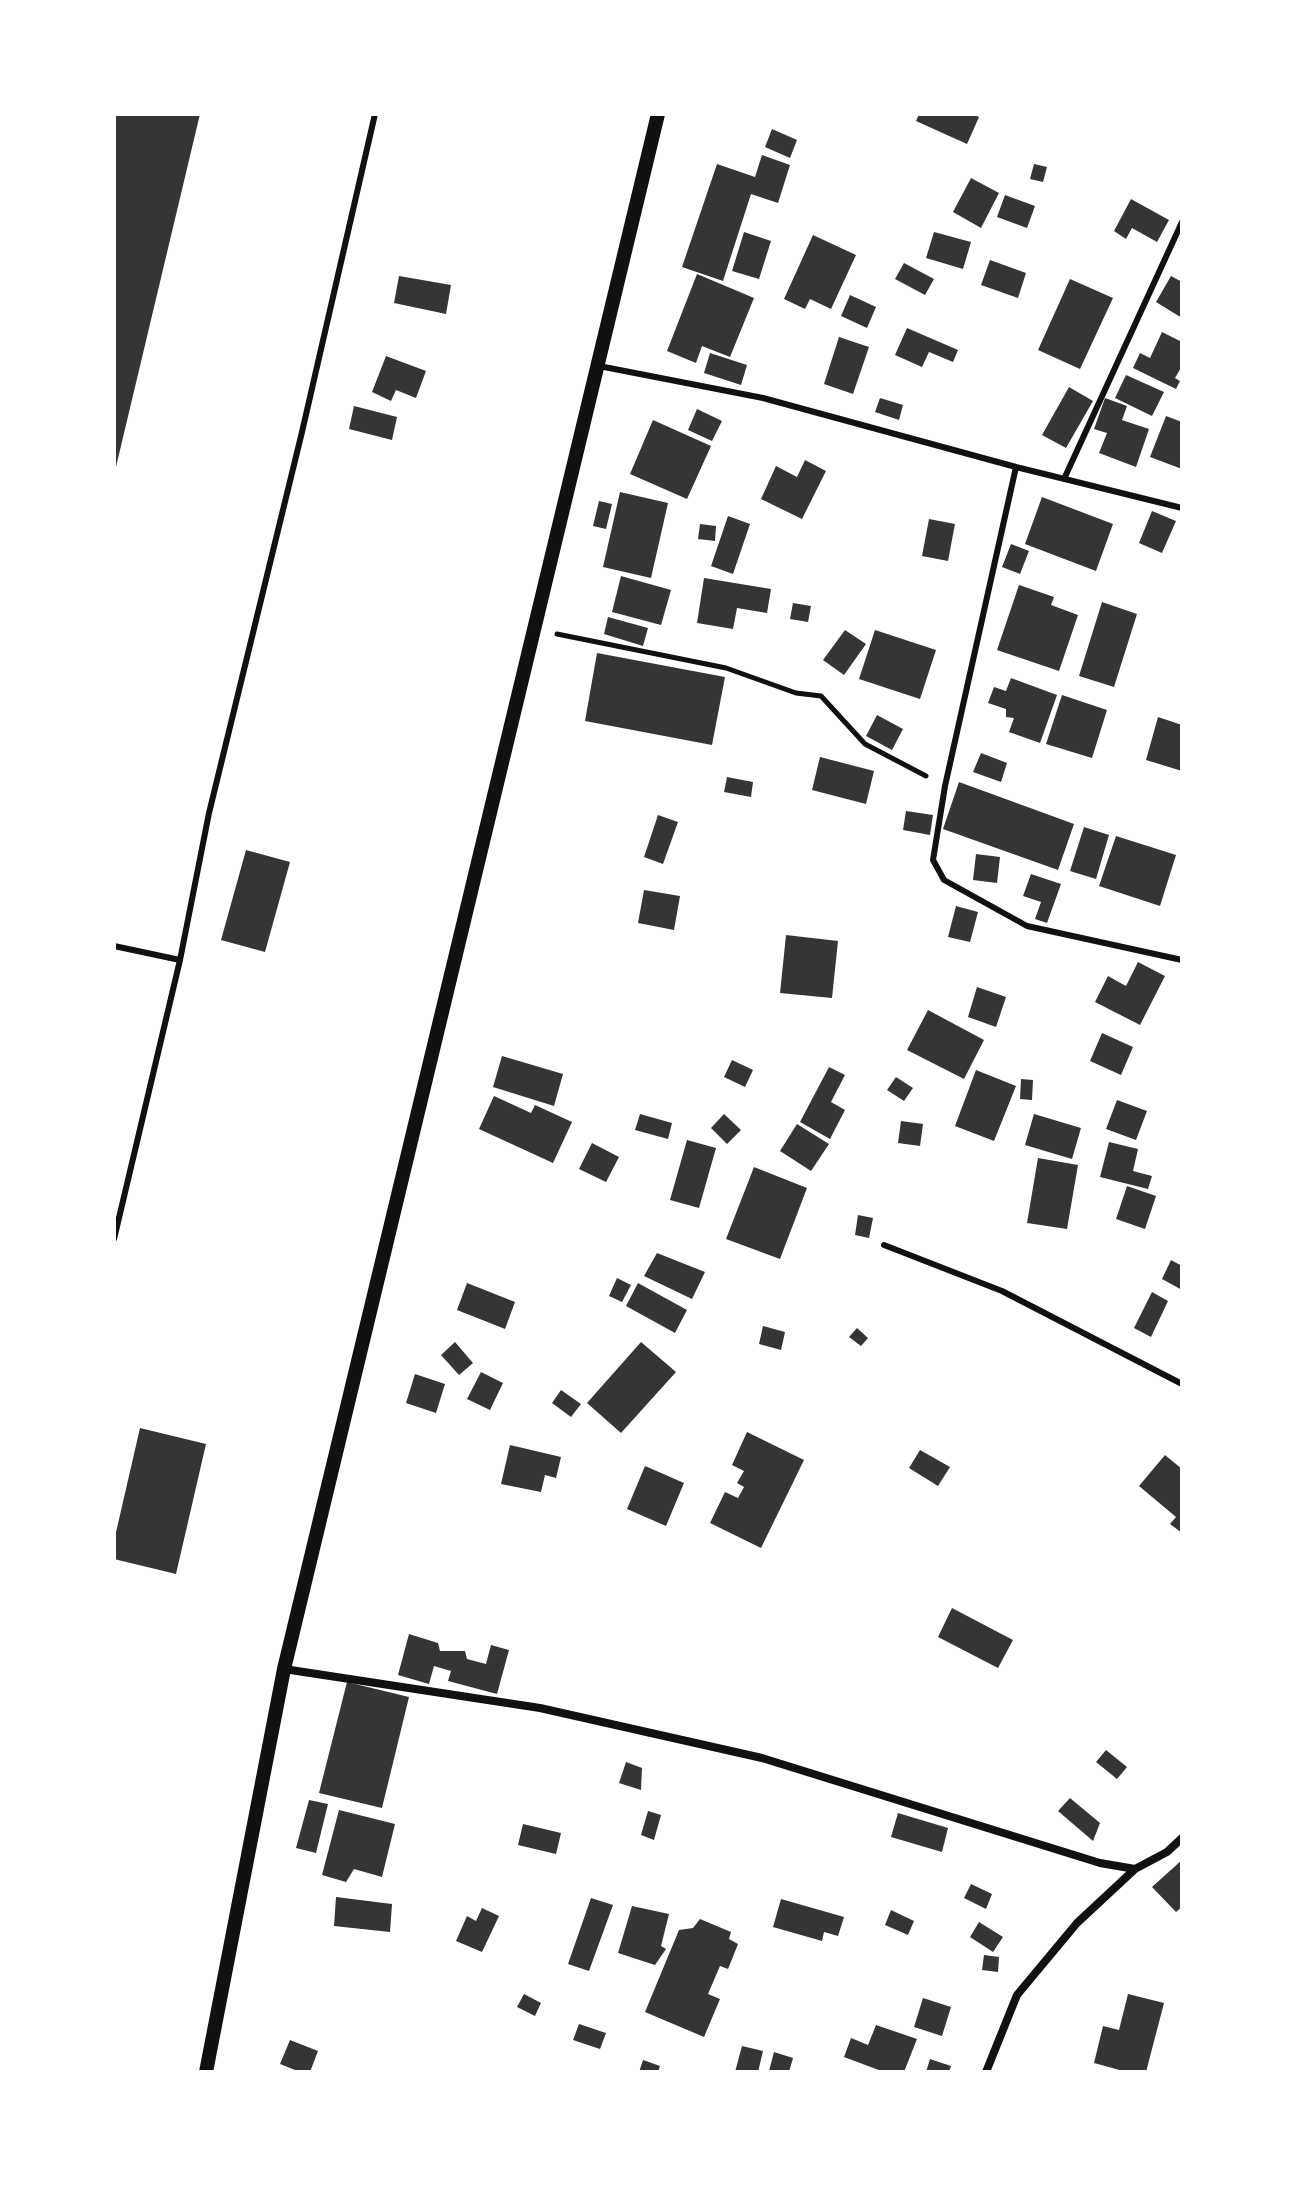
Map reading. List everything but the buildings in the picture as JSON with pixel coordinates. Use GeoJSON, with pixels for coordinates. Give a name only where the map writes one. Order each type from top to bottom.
{"type":"FeatureCollection","features":[{"type":"Feature","properties":{"kind":"street"},"geometry":{"type":"LineString","coordinates":[[206,2072],[284,1669],[658,114]]}},
{"type":"Feature","properties":{"kind":"street"},"geometry":{"type":"LineString","coordinates":[[284,1669],[540,1708],[762,1758],[1100,1863],[1135,1869]]}},
{"type":"Feature","properties":{"kind":"street"},"geometry":{"type":"LineString","coordinates":[[986,2072],[1017,1995],[1077,1923],[1135,1869],[1167,1852],[1182,1838]]}},
{"type":"Feature","properties":{"kind":"lane"},"geometry":{"type":"LineString","coordinates":[[114,1239],[180,960],[209,813],[375,114]]}},
{"type":"Feature","properties":{"kind":"lane"},"geometry":{"type":"LineString","coordinates":[[1064,479],[1182,222]]}},
{"type":"Feature","properties":{"kind":"lane"},"geometry":{"type":"LineString","coordinates":[[598,366],[763,398],[1016,467],[1182,508]]}},
{"type":"Feature","properties":{"kind":"lane"},"geometry":{"type":"LineString","coordinates":[[1016,467],[945,786],[933,860],[944,880],[1027,926],[1182,960]]}},
{"type":"Feature","properties":{"kind":"lane"},"geometry":{"type":"LineString","coordinates":[[114,946],[180,960]]}},
{"type":"Feature","properties":{"kind":"lane"},"geometry":{"type":"LineString","coordinates":[[884,1245],[1002,1291],[1182,1384]]}},
{"type":"Feature","properties":{"kind":"path"},"geometry":{"type":"LineString","coordinates":[[533,629],[726,668],[796,693],[821,696],[865,744],[945,786]]}}]}
